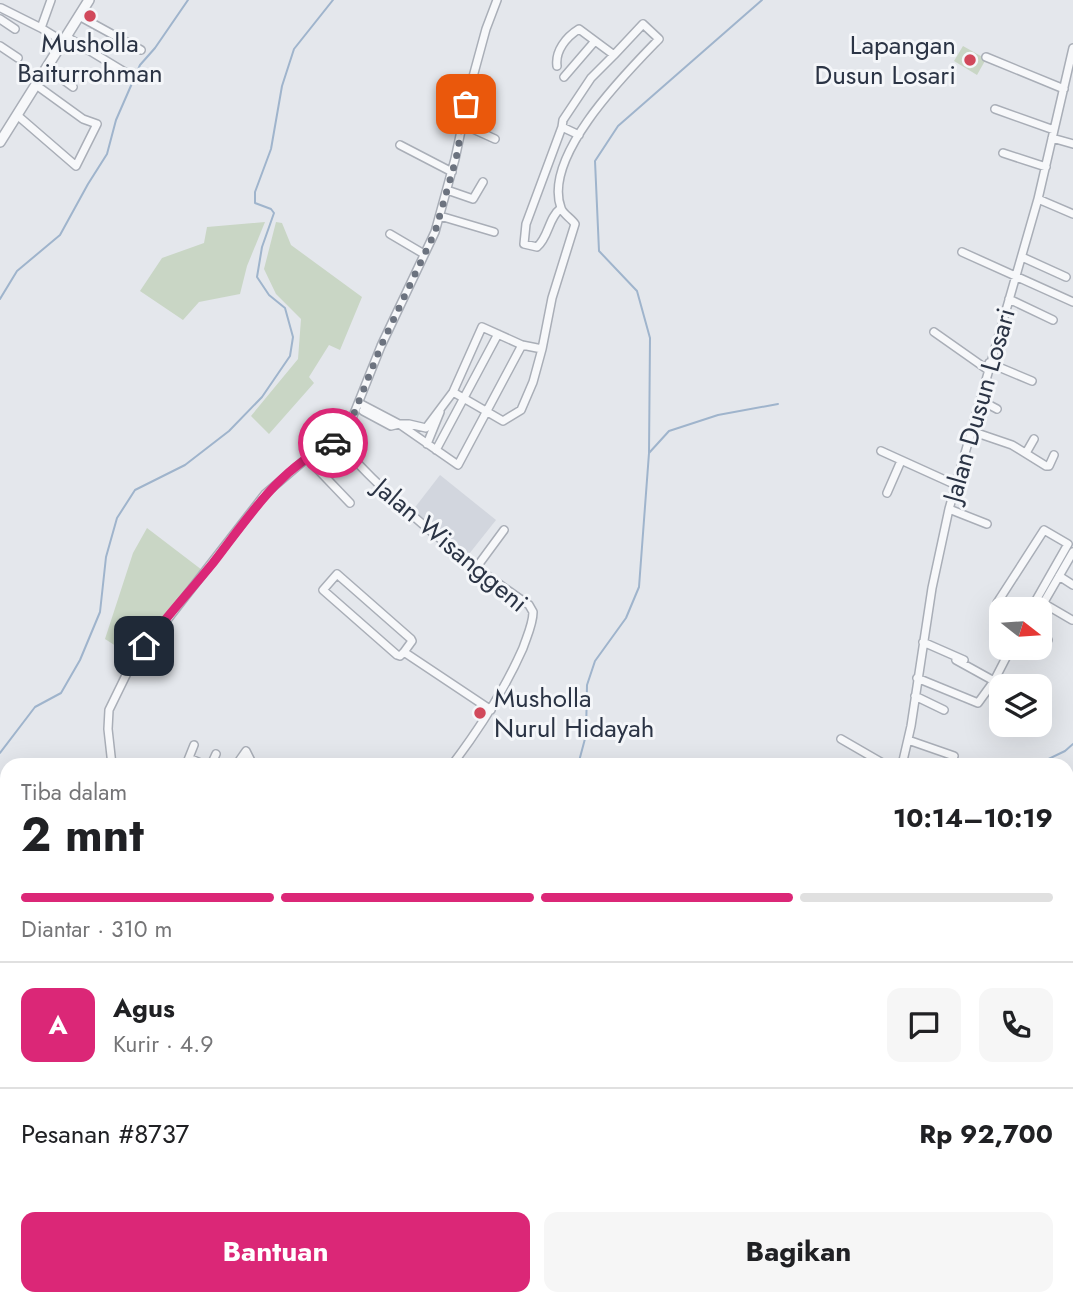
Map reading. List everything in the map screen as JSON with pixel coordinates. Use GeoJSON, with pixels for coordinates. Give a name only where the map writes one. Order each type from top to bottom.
{"type":"FeatureCollection","features":[{"type":"Feature","properties":{"kind":"street"},"geometry":{"type":"LineString","coordinates":[[4,0],[0,8],[128,74]]}},
{"type":"Feature","properties":{"kind":"street"},"geometry":{"type":"LineString","coordinates":[[41,28],[51,0]]}},
{"type":"Feature","properties":{"kind":"street"},"geometry":{"type":"LineString","coordinates":[[0,142],[4,128],[17,115],[89,0]]}},
{"type":"Feature","properties":{"kind":"street"},"geometry":{"type":"LineString","coordinates":[[111,758],[109,710],[129,669],[265,494],[307,458],[337,441],[346,429],[381,346],[423,261],[440,216],[486,29],[497,0]]}},
{"type":"Feature","properties":{"kind":"street"},"geometry":{"type":"LineString","coordinates":[[79,16],[141,50]]}},
{"type":"Feature","properties":{"kind":"street"},"geometry":{"type":"LineString","coordinates":[[0,19],[15,29]]}},
{"type":"Feature","properties":{"kind":"street"},"geometry":{"type":"LineString","coordinates":[[453,392],[503,421],[522,410],[534,382],[552,298],[575,224],[561,208],[559,186],[565,164],[579,135],[607,93],[659,39],[643,24],[591,78],[563,120],[526,224],[524,244],[537,247],[543,242],[554,213],[561,208]]}},
{"type":"Feature","properties":{"kind":"street"},"geometry":{"type":"LineString","coordinates":[[557,66],[556,56],[579,29],[614,55]]}},
{"type":"Feature","properties":{"kind":"street"},"geometry":{"type":"LineString","coordinates":[[564,77],[595,41]]}},
{"type":"Feature","properties":{"kind":"street"},"geometry":{"type":"LineString","coordinates":[[0,46],[18,58]]}},
{"type":"Feature","properties":{"kind":"street","name":"Jalan Dusun Losari"},"geometry":{"type":"LineString","coordinates":[[904,758],[932,588],[949,509],[1038,200],[1073,48]]}},
{"type":"Feature","properties":{"kind":"street"},"geometry":{"type":"LineString","coordinates":[[986,57],[1064,89]]}},
{"type":"Feature","properties":{"kind":"street"},"geometry":{"type":"LineString","coordinates":[[47,68],[73,87]]}},
{"type":"Feature","properties":{"kind":"street"},"geometry":{"type":"LineString","coordinates":[[17,115],[76,166],[97,124],[83,119],[36,85]]}},
{"type":"Feature","properties":{"kind":"street"},"geometry":{"type":"LineString","coordinates":[[995,109],[1073,144]]}},
{"type":"Feature","properties":{"kind":"street"},"geometry":{"type":"LineString","coordinates":[[462,124],[495,139]]}},
{"type":"Feature","properties":{"kind":"street"},"geometry":{"type":"LineString","coordinates":[[562,127],[579,135]]}},
{"type":"Feature","properties":{"kind":"street"},"geometry":{"type":"LineString","coordinates":[[400,145],[452,173]]}},
{"type":"Feature","properties":{"kind":"street"},"geometry":{"type":"LineString","coordinates":[[1003,153],[1046,167]]}},
{"type":"Feature","properties":{"kind":"street"},"geometry":{"type":"LineString","coordinates":[[447,190],[473,198],[482,181]]}},
{"type":"Feature","properties":{"kind":"street"},"geometry":{"type":"LineString","coordinates":[[1038,200],[1073,214]]}},
{"type":"Feature","properties":{"kind":"street"},"geometry":{"type":"LineString","coordinates":[[440,216],[494,232]]}},
{"type":"Feature","properties":{"kind":"street"},"geometry":{"type":"LineString","coordinates":[[390,234],[424,254]]}},
{"type":"Feature","properties":{"kind":"street"},"geometry":{"type":"LineString","coordinates":[[962,252],[1073,302]]}},
{"type":"Feature","properties":{"kind":"street"},"geometry":{"type":"LineString","coordinates":[[1022,257],[1066,276]]}},
{"type":"Feature","properties":{"kind":"street"},"geometry":{"type":"LineString","coordinates":[[1009,299],[1054,320]]}},
{"type":"Feature","properties":{"kind":"street"},"geometry":{"type":"LineString","coordinates":[[426,428],[453,392],[482,327],[522,345],[542,349]]}},
{"type":"Feature","properties":{"kind":"street"},"geometry":{"type":"LineString","coordinates":[[934,332],[989,367],[1032,381]]}},
{"type":"Feature","properties":{"kind":"street"},"geometry":{"type":"LineString","coordinates":[[436,450],[498,334]]}},
{"type":"Feature","properties":{"kind":"street"},"geometry":{"type":"LineString","coordinates":[[400,424],[458,465],[522,345]]}},
{"type":"Feature","properties":{"kind":"street"},"geometry":{"type":"LineString","coordinates":[[980,400],[996,409]]}},
{"type":"Feature","properties":{"kind":"street"},"geometry":{"type":"LineString","coordinates":[[358,405],[391,426],[435,426]]}},
{"type":"Feature","properties":{"kind":"street"},"geometry":{"type":"LineString","coordinates":[[427,444],[442,406]]}},
{"type":"Feature","properties":{"kind":"street"},"geometry":{"type":"LineString","coordinates":[[971,431],[1012,445],[1047,466],[1054,455]]}},
{"type":"Feature","properties":{"kind":"street"},"geometry":{"type":"LineString","coordinates":[[1026,453],[1034,439]]}},
{"type":"Feature","properties":{"kind":"street","name":"Jalan Wisanggeni"},"geometry":{"type":"LineString","coordinates":[[337,441],[406,510],[476,568],[529,605],[534,615],[514,668],[491,710],[457,758]]}},
{"type":"Feature","properties":{"kind":"street"},"geometry":{"type":"LineString","coordinates":[[881,451],[956,485]]}},
{"type":"Feature","properties":{"kind":"street"},"geometry":{"type":"LineString","coordinates":[[307,458],[351,503]]}},
{"type":"Feature","properties":{"kind":"street"},"geometry":{"type":"LineString","coordinates":[[887,493],[901,461]]}},
{"type":"Feature","properties":{"kind":"street"},"geometry":{"type":"LineString","coordinates":[[949,509],[987,524]]}},
{"type":"Feature","properties":{"kind":"street"},"geometry":{"type":"LineString","coordinates":[[476,568],[505,530]]}},
{"type":"Feature","properties":{"kind":"street"},"geometry":{"type":"LineString","coordinates":[[1001,597],[1044,530],[1068,544],[1038,597]]}},
{"type":"Feature","properties":{"kind":"street"},"geometry":{"type":"LineString","coordinates":[[1046,597],[1073,552]]}},
{"type":"Feature","properties":{"kind":"street"},"geometry":{"type":"LineString","coordinates":[[337,573],[411,639],[404,652],[400,656],[397,655],[323,590],[337,573]]}},
{"type":"Feature","properties":{"kind":"street"},"geometry":{"type":"LineString","coordinates":[[1059,576],[1073,585]]}},
{"type":"Feature","properties":{"kind":"street"},"geometry":{"type":"LineString","coordinates":[[1052,611],[1072,620]]}},
{"type":"Feature","properties":{"kind":"street"},"geometry":{"type":"LineString","coordinates":[[923,642],[973,665]]}},
{"type":"Feature","properties":{"kind":"street"},"geometry":{"type":"LineString","coordinates":[[404,652],[491,710]]}},
{"type":"Feature","properties":{"kind":"street"},"geometry":{"type":"LineString","coordinates":[[956,660],[989,678]]}},
{"type":"Feature","properties":{"kind":"street"},"geometry":{"type":"LineString","coordinates":[[917,678],[978,703],[989,688]]}},
{"type":"Feature","properties":{"kind":"street"},"geometry":{"type":"LineString","coordinates":[[915,696],[944,710]]}},
{"type":"Feature","properties":{"kind":"street"},"geometry":{"type":"LineString","coordinates":[[841,739],[874,758]]}},
{"type":"Feature","properties":{"kind":"street"},"geometry":{"type":"LineString","coordinates":[[908,740],[954,756]]}},
{"type":"Feature","properties":{"kind":"street"},"geometry":{"type":"LineString","coordinates":[[189,758],[194,745]]}},
{"type":"Feature","properties":{"kind":"street"},"geometry":{"type":"LineString","coordinates":[[214,758],[216,754]]}},
{"type":"Feature","properties":{"kind":"shaded area"},"geometry":{"type":"Polygon","coordinates":[[[440,475],[496,520],[469,554],[413,510],[440,475]]]}},
{"type":"Feature","properties":{"kind":"green space","name":"Lapangan Dusun Losari"},"geometry":{"type":"Polygon","coordinates":[[[963,46],[986,59],[977,75],[954,61],[963,46]]]}},
{"type":"Feature","properties":{"kind":"green space"},"geometry":{"type":"Polygon","coordinates":[[[265,222],[247,266],[240,294],[199,302],[183,320],[140,291],[162,258],[204,243],[207,227],[265,222]]]}},
{"type":"Feature","properties":{"kind":"green space"},"geometry":{"type":"Polygon","coordinates":[[[276,222],[282,223],[291,245],[362,297],[340,350],[329,345],[309,377],[314,383],[269,434],[251,416],[298,359],[301,319],[276,294],[264,269],[276,222]]]}},
{"type":"Feature","properties":{"kind":"green space"},"geometry":{"type":"Polygon","coordinates":[[[147,528],[202,570],[133,657],[105,639],[133,553],[147,528]]]}},
{"type":"Feature","properties":{"kind":"waterway"},"geometry":{"type":"LineString","coordinates":[[0,299],[17,271],[60,235],[107,154],[116,120],[140,65],[188,0]]}},
{"type":"Feature","properties":{"kind":"waterway"},"geometry":{"type":"LineString","coordinates":[[0,753],[35,707],[61,693],[80,660],[100,612],[106,557],[117,518],[135,490],[185,465],[229,431],[262,397],[290,356],[293,337],[285,308],[269,295],[257,277],[262,247],[274,213],[271,209],[255,203],[255,192],[271,149],[282,86],[294,49],[333,0]]}},
{"type":"Feature","properties":{"kind":"waterway"},"geometry":{"type":"LineString","coordinates":[[649,453],[650,338],[637,291],[599,251],[595,161],[618,126],[762,0]]}},
{"type":"Feature","properties":{"kind":"waterway"},"geometry":{"type":"LineString","coordinates":[[580,758],[586,735],[587,685],[595,661],[626,618],[639,587],[649,453],[669,431],[718,415],[778,404]]}},
{"type":"Feature","properties":{"kind":"waterway"},"geometry":{"type":"LineString","coordinates":[[1050,758],[1073,744]]}},
{"type":"Feature","properties":{"kind":"way so far"},"geometry":{"type":"LineString","coordinates":[[333,443],[342,435],[353,416],[381,346],[435,232],[456,159],[466,104]]}},
{"type":"Feature","properties":{"kind":"place","name":"Musholla Baiturrohman"},"geometry":{"type":"Point","coordinates":[90,16]}},
{"type":"Feature","properties":{"kind":"place","name":"Lapangan Dusun Losari"},"geometry":{"type":"Point","coordinates":[970,60]}},
{"type":"Feature","properties":{"kind":"place","name":"Musholla Nurul Hidayah"},"geometry":{"type":"Point","coordinates":[480,713]}},
{"type":"Feature","properties":{"kind":"route"},"geometry":{"type":"LineString","coordinates":[[144,646],[265,494],[306,459],[333,443]]}}]}
